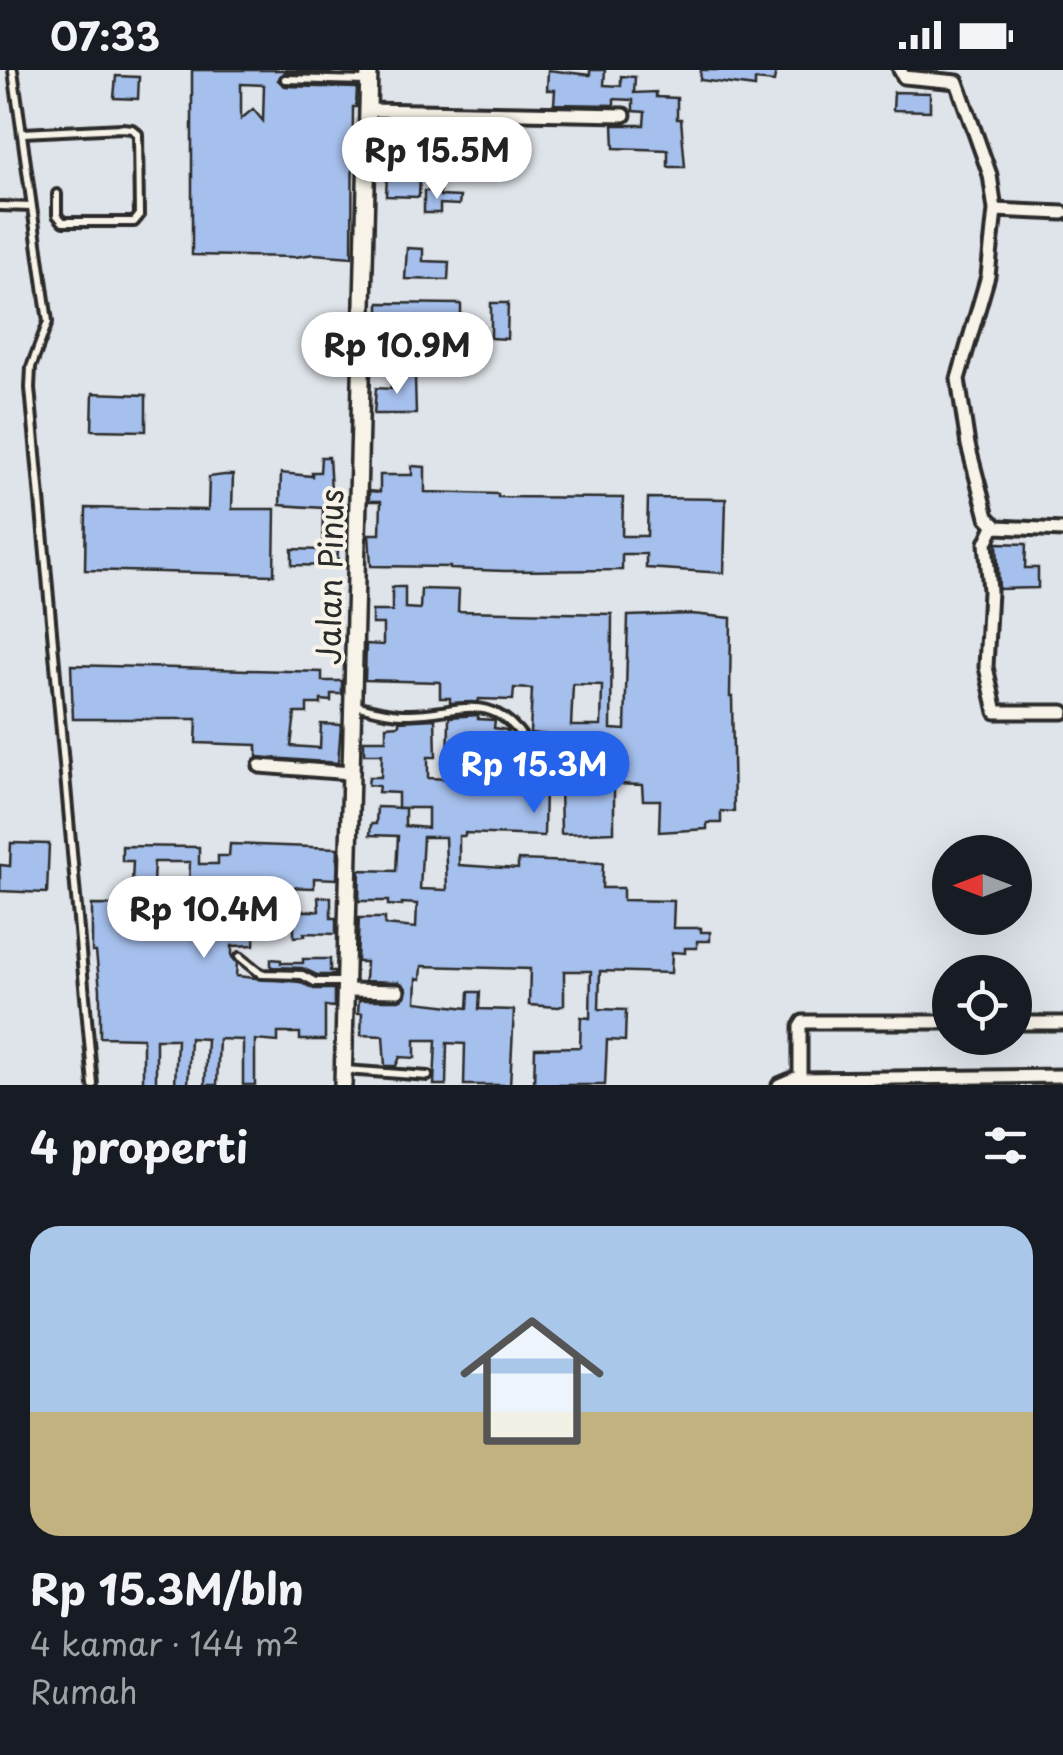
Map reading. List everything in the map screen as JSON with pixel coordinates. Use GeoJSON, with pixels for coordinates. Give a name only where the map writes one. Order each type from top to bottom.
{"type":"FeatureCollection","features":[{"type":"Feature","properties":{"kind":"street"},"geometry":{"type":"LineString","coordinates":[[900,70],[904,77],[957,82],[990,175],[995,210],[988,276],[958,379],[968,446],[987,516],[994,526]]}},
{"type":"Feature","properties":{"kind":"street","name":"Jalan Pinus"},"geometry":{"type":"LineString","coordinates":[[343,1077],[369,76]]}},
{"type":"Feature","properties":{"kind":"street"},"geometry":{"type":"LineString","coordinates":[[368,110],[624,114]]}},
{"type":"Feature","properties":{"kind":"street"},"geometry":{"type":"LineString","coordinates":[[995,210],[1063,213]]}},
{"type":"Feature","properties":{"kind":"street"},"geometry":{"type":"LineString","coordinates":[[994,526],[1063,530]]}},
{"type":"Feature","properties":{"kind":"street"},"geometry":{"type":"LineString","coordinates":[[994,526],[986,544],[990,591],[986,666],[996,712],[1063,712]]}},
{"type":"Feature","properties":{"kind":"street"},"geometry":{"type":"LineString","coordinates":[[260,766],[351,773]]}},
{"type":"Feature","properties":{"kind":"street"},"geometry":{"type":"LineString","coordinates":[[346,986],[398,991]]}},
{"type":"Feature","properties":{"kind":"street"},"geometry":{"type":"LineString","coordinates":[[798,1080],[800,1028],[804,1022],[932,1022]]}},
{"type":"Feature","properties":{"kind":"street"},"geometry":{"type":"LineString","coordinates":[[1032,1023],[1063,1023]]}},
{"type":"Feature","properties":{"kind":"street"},"geometry":{"type":"LineString","coordinates":[[779,1085],[798,1080],[1063,1076]]}},
{"type":"Feature","properties":{"kind":"lane"},"geometry":{"type":"LineString","coordinates":[[13,70],[48,322],[31,367],[30,388],[93,1085]]}},
{"type":"Feature","properties":{"kind":"lane"},"geometry":{"type":"LineString","coordinates":[[285,79],[369,76]]}},
{"type":"Feature","properties":{"kind":"lane"},"geometry":{"type":"LineString","coordinates":[[23,132],[136,130],[139,216],[134,222],[63,222],[57,215],[56,194]]}},
{"type":"Feature","properties":{"kind":"lane"},"geometry":{"type":"LineString","coordinates":[[0,206],[32,207]]}},
{"type":"Feature","properties":{"kind":"lane"},"geometry":{"type":"LineString","coordinates":[[354,705],[407,714],[477,705],[495,711],[524,740],[583,746],[584,776]]}},
{"type":"Feature","properties":{"kind":"lane"},"geometry":{"type":"LineString","coordinates":[[240,957],[261,974],[302,975],[315,982],[346,986]]}},
{"type":"Feature","properties":{"kind":"lane"},"geometry":{"type":"LineString","coordinates":[[343,1077],[428,1076]]}},
{"type":"Feature","properties":{"kind":"building"},"geometry":{"type":"Polygon","coordinates":[[[192,70],[331,70],[284,72],[278,80],[285,86],[357,88],[353,107],[352,257],[192,255],[192,70]],[[241,84],[241,119],[253,109],[263,121],[264,85],[241,84]]]}},
{"type":"Feature","properties":{"kind":"building"},"geometry":{"type":"Polygon","coordinates":[[[548,70],[590,75],[590,70],[605,70],[604,85],[621,86],[621,76],[635,77],[634,93],[656,92],[656,97],[677,98],[685,167],[668,167],[668,150],[614,148],[613,125],[644,125],[645,112],[633,111],[633,100],[614,99],[614,105],[554,104],[555,90],[547,90],[548,70]]]}},
{"type":"Feature","properties":{"kind":"building"},"geometry":{"type":"Polygon","coordinates":[[[701,70],[776,70],[774,82],[755,80],[755,87],[700,80],[701,70]]]}},
{"type":"Feature","properties":{"kind":"building"},"geometry":{"type":"Polygon","coordinates":[[[116,76],[139,77],[138,99],[114,98],[116,76]]]}},
{"type":"Feature","properties":{"kind":"building"},"geometry":{"type":"Polygon","coordinates":[[[894,92],[930,93],[930,111],[893,110],[894,92]]]}},
{"type":"Feature","properties":{"kind":"building"},"geometry":{"type":"Polygon","coordinates":[[[386,120],[444,121],[444,130],[431,130],[431,149],[386,148],[386,120]]]}},
{"type":"Feature","properties":{"kind":"building"},"geometry":{"type":"Polygon","coordinates":[[[387,173],[420,174],[419,197],[386,196],[387,173]]]}},
{"type":"Feature","properties":{"kind":"building"},"geometry":{"type":"Polygon","coordinates":[[[424,191],[460,197],[459,205],[440,204],[440,213],[424,213],[424,191]]]}},
{"type":"Feature","properties":{"kind":"building"},"geometry":{"type":"Polygon","coordinates":[[[407,248],[423,249],[423,261],[449,262],[448,280],[405,279],[407,248]]]}},
{"type":"Feature","properties":{"kind":"building"},"geometry":{"type":"Polygon","coordinates":[[[379,303],[461,304],[461,318],[416,318],[414,340],[383,338],[384,317],[379,317],[379,303]]]}},
{"type":"Feature","properties":{"kind":"building"},"geometry":{"type":"Polygon","coordinates":[[[491,303],[508,303],[507,339],[491,338],[491,303]]]}},
{"type":"Feature","properties":{"kind":"building"},"geometry":{"type":"Polygon","coordinates":[[[391,377],[415,377],[416,414],[374,414],[376,388],[391,389],[391,377]]]}},
{"type":"Feature","properties":{"kind":"building"},"geometry":{"type":"Polygon","coordinates":[[[93,393],[146,395],[146,431],[92,430],[93,393]]]}},
{"type":"Feature","properties":{"kind":"building"},"geometry":{"type":"Polygon","coordinates":[[[321,457],[329,457],[331,490],[338,490],[338,510],[346,510],[346,521],[332,520],[332,550],[338,550],[337,566],[292,565],[292,549],[322,550],[323,508],[280,505],[281,473],[312,476],[312,472],[320,472],[321,457]]]}},
{"type":"Feature","properties":{"kind":"building"},"geometry":{"type":"Polygon","coordinates":[[[412,466],[425,467],[425,492],[623,498],[622,536],[647,536],[648,498],[726,499],[724,573],[646,568],[646,554],[622,554],[622,570],[371,566],[369,534],[380,534],[381,501],[369,501],[369,491],[380,492],[380,475],[412,475],[412,466]]]}},
{"type":"Feature","properties":{"kind":"building"},"geometry":{"type":"Polygon","coordinates":[[[233,475],[232,509],[275,509],[274,575],[85,570],[86,508],[208,510],[209,477],[233,475]]]}},
{"type":"Feature","properties":{"kind":"building"},"geometry":{"type":"Polygon","coordinates":[[[997,543],[1026,544],[1025,568],[1038,568],[1038,588],[999,589],[997,543]]]}},
{"type":"Feature","properties":{"kind":"building"},"geometry":{"type":"Polygon","coordinates":[[[392,587],[405,587],[405,608],[420,609],[421,589],[459,590],[458,611],[612,614],[611,729],[625,730],[628,616],[692,614],[731,618],[734,812],[721,811],[721,823],[707,823],[707,829],[659,832],[660,800],[643,800],[642,785],[614,784],[614,832],[561,834],[560,785],[554,785],[555,756],[536,756],[535,785],[545,785],[544,836],[459,836],[459,865],[518,869],[518,860],[603,863],[602,888],[623,888],[623,900],[674,901],[673,928],[701,928],[701,932],[710,932],[710,941],[697,941],[697,948],[685,948],[685,953],[672,952],[671,973],[600,971],[599,1009],[626,1010],[625,1041],[607,1040],[605,1085],[534,1085],[535,1048],[580,1047],[581,1017],[590,1018],[591,971],[564,971],[564,1005],[559,1007],[529,1005],[530,969],[422,966],[416,1002],[468,1008],[469,992],[480,992],[479,1009],[514,1010],[510,1085],[464,1085],[465,1044],[447,1043],[446,1085],[434,1085],[436,1040],[415,1040],[415,1058],[400,1057],[396,1066],[385,1066],[383,1036],[361,1035],[359,1000],[399,1000],[407,990],[399,982],[365,981],[366,962],[357,962],[359,918],[385,918],[385,925],[416,928],[417,904],[359,901],[360,870],[396,871],[398,836],[370,835],[371,824],[376,824],[377,807],[398,808],[398,793],[378,792],[379,786],[368,785],[369,777],[381,777],[382,754],[364,754],[364,740],[386,740],[386,726],[399,725],[399,721],[435,719],[436,757],[428,757],[428,778],[448,779],[449,717],[478,715],[478,719],[495,720],[494,728],[507,730],[510,744],[569,750],[570,790],[601,789],[601,740],[530,733],[532,689],[514,688],[513,700],[450,703],[450,698],[440,698],[440,682],[365,680],[366,644],[383,645],[383,624],[372,624],[372,611],[392,611],[392,587]],[[573,684],[571,726],[601,726],[602,685],[573,684]],[[405,808],[405,826],[428,828],[428,808],[405,808]],[[423,837],[420,889],[447,890],[445,837],[423,837]]]}},
{"type":"Feature","properties":{"kind":"building"},"geometry":{"type":"Polygon","coordinates":[[[71,665],[322,672],[322,681],[342,681],[342,694],[331,694],[331,701],[321,700],[321,704],[307,704],[307,713],[295,713],[291,746],[320,748],[321,724],[341,725],[338,763],[257,757],[257,745],[196,743],[197,719],[73,719],[71,665]]]}},
{"type":"Feature","properties":{"kind":"building"},"geometry":{"type":"Polygon","coordinates":[[[11,843],[49,844],[47,893],[0,891],[0,865],[10,866],[11,843]]]}},
{"type":"Feature","properties":{"kind":"building"},"geometry":{"type":"Polygon","coordinates":[[[230,844],[338,848],[337,879],[314,878],[314,888],[283,887],[282,912],[256,911],[254,945],[232,946],[236,976],[334,989],[334,1007],[325,1006],[325,1040],[300,1040],[300,1033],[278,1033],[278,1042],[255,1040],[255,1085],[243,1085],[243,1040],[219,1039],[217,1085],[205,1085],[207,1039],[190,1038],[188,1085],[175,1085],[177,1039],[156,1039],[156,1085],[143,1085],[143,1038],[100,1037],[92,905],[254,906],[254,900],[269,901],[270,880],[189,883],[190,862],[154,862],[153,883],[132,883],[133,861],[122,861],[122,846],[199,847],[199,864],[218,864],[218,856],[229,856],[230,844]]]}},
{"type":"Feature","properties":{"kind":"building"},"geometry":{"type":"Polygon","coordinates":[[[318,897],[331,897],[336,934],[304,933],[305,936],[294,937],[289,911],[319,911],[318,897]]]}},
{"type":"Feature","properties":{"kind":"building"},"geometry":{"type":"Polygon","coordinates":[[[271,959],[303,963],[303,959],[330,959],[330,971],[335,971],[335,975],[271,967],[271,959]]]}}]}
